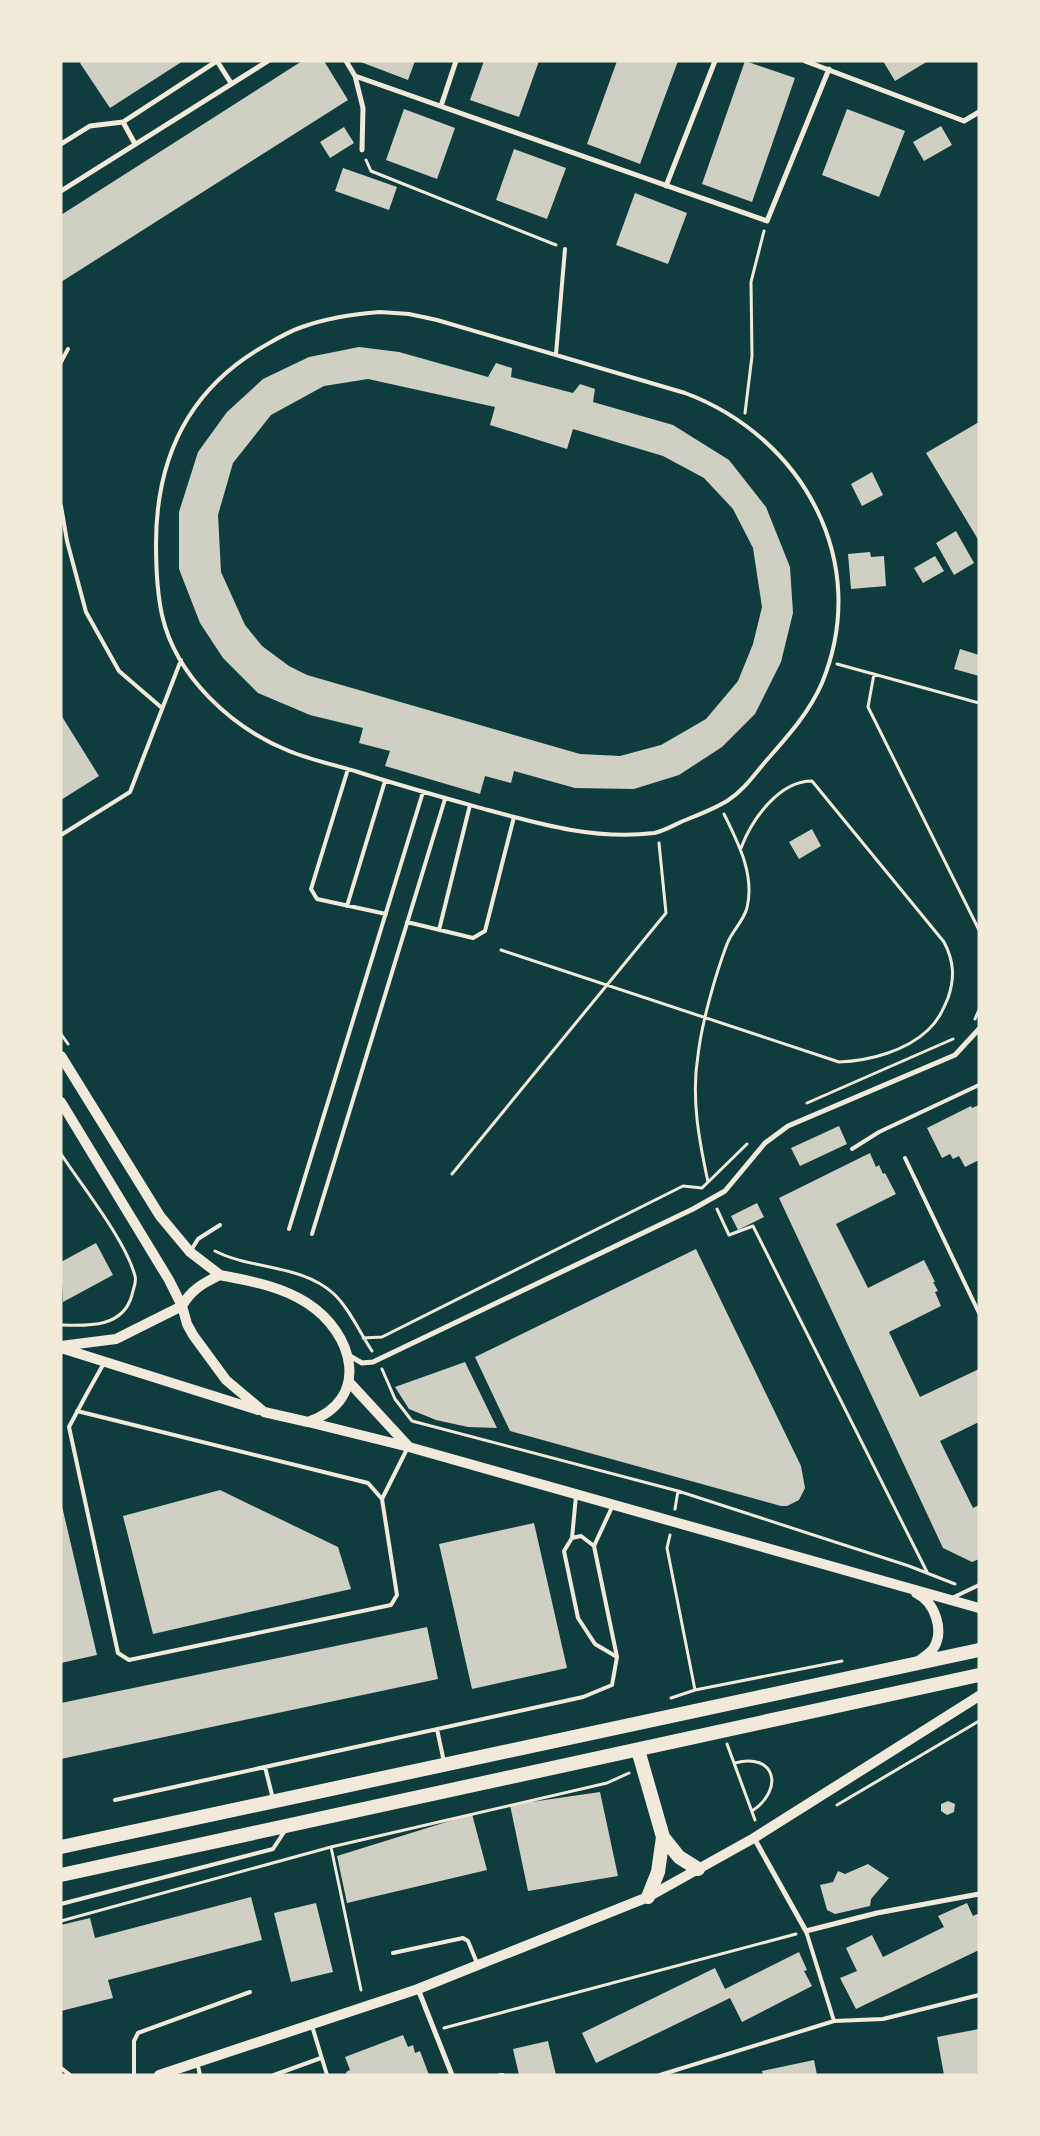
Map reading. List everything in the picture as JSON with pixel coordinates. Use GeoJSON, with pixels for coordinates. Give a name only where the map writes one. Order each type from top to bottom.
{"type":"FeatureCollection","features":[{"type":"Feature","properties":{"kind":"highway"},"geometry":{"type":"LineString","coordinates":[[61,1847],[979,1650]]}},
{"type":"Feature","properties":{"kind":"highway"},"geometry":{"type":"LineString","coordinates":[[61,1875],[979,1675]]}},
{"type":"Feature","properties":{"kind":"highway"},"geometry":{"type":"LineString","coordinates":[[638,1750],[662,1836],[658,1872],[648,1898]]}},
{"type":"Feature","properties":{"kind":"highway"},"geometry":{"type":"LineString","coordinates":[[662,1836],[679,1857],[698,1869]]}},
{"type":"Feature","properties":{"kind":"main road"},"geometry":{"type":"LineString","coordinates":[[61,1056],[160,1216],[190,1252],[220,1275],[267,1285],[306,1302],[320,1312],[332,1326],[347,1354],[351,1368],[349,1382],[344,1396],[336,1406],[308,1422]]}},
{"type":"Feature","properties":{"kind":"main road"},"geometry":{"type":"LineString","coordinates":[[61,1102],[154,1255],[182,1306],[187,1324],[216,1369],[232,1386],[264,1412]]}},
{"type":"Feature","properties":{"kind":"main road"},"geometry":{"type":"LineString","coordinates":[[61,1347],[116,1339],[182,1306],[197,1287],[220,1275]]}},
{"type":"Feature","properties":{"kind":"main road"},"geometry":{"type":"LineString","coordinates":[[61,1347],[264,1412],[409,1447],[979,1608]]}},
{"type":"Feature","properties":{"kind":"main road"},"geometry":{"type":"LineString","coordinates":[[349,1382],[409,1447]]}},
{"type":"Feature","properties":{"kind":"main road"},"geometry":{"type":"LineString","coordinates":[[911,1590],[920,1594],[932,1607],[936,1615],[937,1625],[937,1636],[933,1650],[916,1663]]}},
{"type":"Feature","properties":{"kind":"main road"},"geometry":{"type":"LineString","coordinates":[[159,2075],[418,1989],[648,1898],[754,1838],[979,1696]]}},
{"type":"Feature","properties":{"kind":"street"},"geometry":{"type":"LineString","coordinates":[[61,144],[90,126],[123,122],[217,61],[231,83]]}},
{"type":"Feature","properties":{"kind":"street"},"geometry":{"type":"LineString","coordinates":[[61,191],[268,61]]}},
{"type":"Feature","properties":{"kind":"street"},"geometry":{"type":"LineString","coordinates":[[346,61],[355,76],[362,108],[362,150]]}},
{"type":"Feature","properties":{"kind":"street"},"geometry":{"type":"LineString","coordinates":[[441,106],[456,61]]}},
{"type":"Feature","properties":{"kind":"street"},"geometry":{"type":"LineString","coordinates":[[666,186],[715,61]]}},
{"type":"Feature","properties":{"kind":"street"},"geometry":{"type":"LineString","coordinates":[[805,61],[829,68],[964,121],[979,112]]}},
{"type":"Feature","properties":{"kind":"street"},"geometry":{"type":"LineString","coordinates":[[355,76],[767,221],[829,68]]}},
{"type":"Feature","properties":{"kind":"street"},"geometry":{"type":"LineString","coordinates":[[123,122],[135,144]]}},
{"type":"Feature","properties":{"kind":"street"},"geometry":{"type":"LineString","coordinates":[[347,1354],[362,1363],[378,1360],[712,1199],[725,1190],[765,1142],[788,1126],[955,1055],[979,1029]]}},
{"type":"Feature","properties":{"kind":"street"},"geometry":{"type":"LineString","coordinates":[[754,1838],[806,1931],[877,1913],[979,1894]]}},
{"type":"Feature","properties":{"kind":"street"},"geometry":{"type":"LineString","coordinates":[[418,1989],[452,2075]]}},
{"type":"Feature","properties":{"kind":"lane"},"geometry":{"type":"LineString","coordinates":[[556,354],[565,249]]}},
{"type":"Feature","properties":{"kind":"lane"},"geometry":{"type":"LineString","coordinates":[[380,312],[409,314],[437,320],[556,354],[685,393],[719,408],[744,423],[765,440],[788,465],[812,502],[831,542],[836,564],[838,597],[830,662],[816,695],[790,733],[741,789],[719,805],[658,833],[592,834],[514,817],[385,781],[288,751],[247,730],[210,698],[181,660],[168,635],[161,608],[156,558],[158,494],[168,460],[186,422],[205,393],[229,369],[276,339],[298,328],[332,319],[380,312]]}},
{"type":"Feature","properties":{"kind":"lane"},"geometry":{"type":"LineString","coordinates":[[61,362],[68,348]]}},
{"type":"Feature","properties":{"kind":"lane"},"geometry":{"type":"LineString","coordinates":[[61,506],[67,540],[86,612],[119,671],[162,708]]}},
{"type":"Feature","properties":{"kind":"lane"},"geometry":{"type":"LineString","coordinates":[[61,836],[130,792],[181,660]]}},
{"type":"Feature","properties":{"kind":"lane"},"geometry":{"type":"LineString","coordinates":[[348,770],[311,888],[316,899],[386,914]]}},
{"type":"Feature","properties":{"kind":"lane"},"geometry":{"type":"LineString","coordinates":[[347,906],[385,781]]}},
{"type":"Feature","properties":{"kind":"lane"},"geometry":{"type":"LineString","coordinates":[[289,1229],[424,792]]}},
{"type":"Feature","properties":{"kind":"lane"},"geometry":{"type":"LineString","coordinates":[[312,1234],[445,798]]}},
{"type":"Feature","properties":{"kind":"lane"},"geometry":{"type":"LineString","coordinates":[[439,930],[470,805]]}},
{"type":"Feature","properties":{"kind":"lane"},"geometry":{"type":"LineString","coordinates":[[407,922],[473,938],[485,931],[514,817]]}},
{"type":"Feature","properties":{"kind":"lane"},"geometry":{"type":"LineString","coordinates":[[852,1149],[879,1132],[979,1085]]}},
{"type":"Feature","properties":{"kind":"lane"},"geometry":{"type":"LineString","coordinates":[[905,1158],[979,1313]]}},
{"type":"Feature","properties":{"kind":"lane"},"geometry":{"type":"LineString","coordinates":[[190,1252],[198,1239],[220,1225]]}},
{"type":"Feature","properties":{"kind":"lane"},"geometry":{"type":"LineString","coordinates":[[77,1411],[368,1483],[382,1499],[397,1595],[391,1605],[129,1660],[118,1653],[69,1427],[77,1411],[104,1362]]}},
{"type":"Feature","properties":{"kind":"lane"},"geometry":{"type":"LineString","coordinates":[[382,1499],[409,1447]]}},
{"type":"Feature","properties":{"kind":"lane"},"geometry":{"type":"LineString","coordinates":[[576,1494],[572,1538],[564,1551],[578,1618],[595,1644],[617,1657]]}},
{"type":"Feature","properties":{"kind":"lane"},"geometry":{"type":"LineString","coordinates":[[115,1800],[583,1697],[612,1685],[617,1657],[594,1546],[613,1505]]}},
{"type":"Feature","properties":{"kind":"lane"},"geometry":{"type":"LineString","coordinates":[[572,1538],[581,1536],[594,1546]]}},
{"type":"Feature","properties":{"kind":"lane"},"geometry":{"type":"LineString","coordinates":[[950,1599],[979,1586]]}},
{"type":"Feature","properties":{"kind":"lane"},"geometry":{"type":"LineString","coordinates":[[437,1729],[445,1764]]}},
{"type":"Feature","properties":{"kind":"lane"},"geometry":{"type":"LineString","coordinates":[[265,1767],[273,1801]]}},
{"type":"Feature","properties":{"kind":"lane"},"geometry":{"type":"LineString","coordinates":[[61,1904],[273,1849],[289,1825]]}},
{"type":"Feature","properties":{"kind":"lane"},"geometry":{"type":"LineString","coordinates":[[806,1931],[834,2021]]}},
{"type":"Feature","properties":{"kind":"lane"},"geometry":{"type":"LineString","coordinates":[[393,1953],[463,1938],[468,1941],[478,1965]]}},
{"type":"Feature","properties":{"kind":"lane"},"geometry":{"type":"LineString","coordinates":[[134,2075],[134,2041],[138,2032],[250,1992]]}},
{"type":"Feature","properties":{"kind":"lane"},"geometry":{"type":"LineString","coordinates":[[660,2075],[834,2021],[883,2019],[979,1995]]}},
{"type":"Feature","properties":{"kind":"lane"},"geometry":{"type":"LineString","coordinates":[[312,2024],[327,2075]]}},
{"type":"Feature","properties":{"kind":"lane"},"geometry":{"type":"LineString","coordinates":[[274,2075],[321,2058]]}},
{"type":"Feature","properties":{"kind":"lane"},"geometry":{"type":"LineString","coordinates":[[196,2062],[200,2075]]}},
{"type":"Feature","properties":{"kind":"lane"},"geometry":{"type":"LineString","coordinates":[[61,2068],[70,2075]]}},
{"type":"Feature","properties":{"kind":"path"},"geometry":{"type":"LineString","coordinates":[[362,150],[371,171],[565,249]]}},
{"type":"Feature","properties":{"kind":"path"},"geometry":{"type":"LineString","coordinates":[[744,423],[752,356],[751,282],[767,221]]}},
{"type":"Feature","properties":{"kind":"path"},"geometry":{"type":"LineString","coordinates":[[830,662],[979,703]]}},
{"type":"Feature","properties":{"kind":"path"},"geometry":{"type":"LineString","coordinates":[[874,674],[868,707],[979,930]]}},
{"type":"Feature","properties":{"kind":"path"},"geometry":{"type":"LineString","coordinates":[[501,950],[706,1016],[839,1062],[857,1062],[904,1046],[929,1030],[941,1014],[950,991],[952,957],[944,942],[812,781],[798,781],[770,802],[748,827],[741,848]]}},
{"type":"Feature","properties":{"kind":"path"},"geometry":{"type":"LineString","coordinates":[[708,1182],[695,1111],[698,1053],[706,1016],[727,943],[740,924],[747,907],[748,876],[741,848],[719,805]]}},
{"type":"Feature","properties":{"kind":"path"},"geometry":{"type":"LineString","coordinates":[[452,1174],[666,913],[658,833]]}},
{"type":"Feature","properties":{"kind":"path"},"geometry":{"type":"LineString","coordinates":[[973,1023],[979,1010]]}},
{"type":"Feature","properties":{"kind":"path"},"geometry":{"type":"LineString","coordinates":[[803,1105],[956,1038]]}},
{"type":"Feature","properties":{"kind":"path"},"geometry":{"type":"LineString","coordinates":[[362,1338],[382,1337],[683,1186],[702,1188],[752,1138]]}},
{"type":"Feature","properties":{"kind":"path"},"geometry":{"type":"LineString","coordinates":[[61,1154],[123,1248],[136,1278],[130,1302],[115,1319],[91,1326],[61,1325]]}},
{"type":"Feature","properties":{"kind":"path"},"geometry":{"type":"LineString","coordinates":[[715,1206],[729,1235],[753,1226],[927,1572]]}},
{"type":"Feature","properties":{"kind":"path"},"geometry":{"type":"LineString","coordinates":[[198,1239],[220,1254],[305,1277],[325,1287],[346,1309],[362,1338],[378,1360],[395,1399],[412,1421],[678,1491],[927,1572],[970,1590]]}},
{"type":"Feature","properties":{"kind":"path"},"geometry":{"type":"LineString","coordinates":[[678,1491],[667,1548],[695,1690]]}},
{"type":"Feature","properties":{"kind":"path"},"geometry":{"type":"LineString","coordinates":[[667,1699],[695,1690],[849,1660]]}},
{"type":"Feature","properties":{"kind":"path"},"geometry":{"type":"LineString","coordinates":[[727,1744],[752,1810],[755,1825],[754,1838]]}},
{"type":"Feature","properties":{"kind":"path"},"geometry":{"type":"LineString","coordinates":[[734,1763],[756,1761],[763,1764],[770,1774],[772,1785],[769,1796],[752,1810]]}},
{"type":"Feature","properties":{"kind":"path"},"geometry":{"type":"LineString","coordinates":[[61,1921],[331,1847],[607,1783],[643,1767]]}},
{"type":"Feature","properties":{"kind":"path"},"geometry":{"type":"LineString","coordinates":[[331,1847],[361,1990]]}},
{"type":"Feature","properties":{"kind":"path"},"geometry":{"type":"LineString","coordinates":[[434,2031],[806,1931]]}},
{"type":"Feature","properties":{"kind":"building"},"geometry":{"type":"Polygon","coordinates":[[[82,61],[183,61],[110,108],[80,63],[82,61]]]}},
{"type":"Feature","properties":{"kind":"building"},"geometry":{"type":"Polygon","coordinates":[[[302,61],[324,61],[348,100],[61,282],[61,215],[302,61]]]}},
{"type":"Feature","properties":{"kind":"building"},"geometry":{"type":"Polygon","coordinates":[[[358,61],[415,61],[408,80],[358,61]]]}},
{"type":"Feature","properties":{"kind":"building"},"geometry":{"type":"Polygon","coordinates":[[[484,61],[539,61],[519,117],[470,100],[484,61]]]}},
{"type":"Feature","properties":{"kind":"building"},"geometry":{"type":"Polygon","coordinates":[[[617,61],[678,61],[640,164],[587,144],[617,61]]]}},
{"type":"Feature","properties":{"kind":"building"},"geometry":{"type":"Polygon","coordinates":[[[745,61],[795,78],[752,202],[702,184],[745,61]]]}},
{"type":"Feature","properties":{"kind":"building"},"geometry":{"type":"Polygon","coordinates":[[[883,61],[928,61],[895,81],[883,61]]]}},
{"type":"Feature","properties":{"kind":"building"},"geometry":{"type":"Polygon","coordinates":[[[404,109],[455,128],[437,179],[386,160],[404,109]]]}},
{"type":"Feature","properties":{"kind":"building"},"geometry":{"type":"Polygon","coordinates":[[[847,109],[905,131],[879,197],[822,175],[847,109]]]}},
{"type":"Feature","properties":{"kind":"building"},"geometry":{"type":"Polygon","coordinates":[[[941,126],[952,145],[924,161],[913,142],[941,126]]]}},
{"type":"Feature","properties":{"kind":"building"},"geometry":{"type":"Polygon","coordinates":[[[344,127],[354,143],[330,158],[320,142],[344,127]]]}},
{"type":"Feature","properties":{"kind":"building"},"geometry":{"type":"Polygon","coordinates":[[[514,149],[566,168],[547,219],[496,200],[514,149]]]}},
{"type":"Feature","properties":{"kind":"building"},"geometry":{"type":"Polygon","coordinates":[[[343,168],[397,187],[389,210],[335,191],[343,168]]]}},
{"type":"Feature","properties":{"kind":"building"},"geometry":{"type":"Polygon","coordinates":[[[635,193],[687,213],[668,264],[616,245],[635,193]]]}},
{"type":"Feature","properties":{"kind":"building"},"geometry":{"type":"Polygon","coordinates":[[[359,347],[399,352],[488,377],[496,363],[512,368],[511,377],[573,393],[580,384],[595,389],[593,402],[673,425],[729,460],[766,507],[790,567],[793,613],[781,662],[755,714],[722,747],[679,775],[634,789],[575,788],[514,771],[511,783],[485,776],[480,794],[385,766],[390,751],[359,743],[363,728],[310,715],[258,693],[223,658],[200,623],[179,569],[179,512],[198,452],[227,412],[263,379],[309,357],[359,347]],[[368,379],[324,386],[271,415],[233,463],[218,515],[221,572],[245,625],[262,646],[289,666],[307,675],[580,754],[620,756],[661,745],[706,719],[738,681],[753,644],[762,607],[753,548],[733,509],[704,478],[663,456],[573,429],[567,449],[490,425],[495,407],[368,379]]]}},
{"type":"Feature","properties":{"kind":"building"},"geometry":{"type":"Polygon","coordinates":[[[979,422],[979,541],[926,453],[979,422]]]}},
{"type":"Feature","properties":{"kind":"building"},"geometry":{"type":"Polygon","coordinates":[[[872,472],[883,495],[862,506],[851,484],[872,472]]]}},
{"type":"Feature","properties":{"kind":"building"},"geometry":{"type":"Polygon","coordinates":[[[956,531],[974,563],[954,575],[936,543],[956,531]]]}},
{"type":"Feature","properties":{"kind":"building"},"geometry":{"type":"Polygon","coordinates":[[[870,552],[871,557],[884,556],[886,586],[851,589],[848,554],[870,552]]]}},
{"type":"Feature","properties":{"kind":"building"},"geometry":{"type":"Polygon","coordinates":[[[935,556],[944,571],[923,583],[914,568],[935,556]]]}},
{"type":"Feature","properties":{"kind":"building"},"geometry":{"type":"Polygon","coordinates":[[[960,649],[979,655],[979,676],[954,669],[960,649]]]}},
{"type":"Feature","properties":{"kind":"building"},"geometry":{"type":"Polygon","coordinates":[[[61,715],[99,776],[61,800],[61,715]]]}},
{"type":"Feature","properties":{"kind":"building"},"geometry":{"type":"Polygon","coordinates":[[[812,829],[821,846],[799,859],[789,842],[812,829]]]}},
{"type":"Feature","properties":{"kind":"building"},"geometry":{"type":"Polygon","coordinates":[[[979,1105],[979,1160],[965,1167],[959,1156],[953,1159],[950,1154],[942,1158],[927,1128],[971,1106],[972,1108],[979,1105]]]}},
{"type":"Feature","properties":{"kind":"building"},"geometry":{"type":"Polygon","coordinates":[[[839,1126],[847,1144],[800,1166],[791,1148],[839,1126]]]}},
{"type":"Feature","properties":{"kind":"building"},"geometry":{"type":"Polygon","coordinates":[[[870,1153],[876,1167],[879,1165],[883,1174],[885,1173],[896,1194],[836,1224],[868,1288],[924,1260],[935,1282],[933,1282],[938,1291],[935,1292],[941,1306],[889,1332],[920,1397],[979,1369],[979,1422],[940,1441],[973,1508],[979,1505],[979,1559],[972,1562],[943,1548],[779,1198],[870,1153]]]}},
{"type":"Feature","properties":{"kind":"building"},"geometry":{"type":"Polygon","coordinates":[[[757,1203],[764,1217],[738,1230],[731,1216],[757,1203]]]}},
{"type":"Feature","properties":{"kind":"building"},"geometry":{"type":"Polygon","coordinates":[[[96,1243],[113,1275],[63,1302],[61,1262],[96,1243]]]}},
{"type":"Feature","properties":{"kind":"building"},"geometry":{"type":"Polygon","coordinates":[[[696,1249],[801,1466],[805,1488],[799,1500],[787,1506],[781,1506],[510,1431],[475,1357],[696,1249]]]}},
{"type":"Feature","properties":{"kind":"building"},"geometry":{"type":"Polygon","coordinates":[[[465,1362],[497,1428],[468,1427],[436,1420],[409,1409],[395,1387],[465,1362]]]}},
{"type":"Feature","properties":{"kind":"building"},"geometry":{"type":"Polygon","coordinates":[[[220,1490],[338,1547],[351,1589],[153,1634],[123,1516],[220,1490]]]}},
{"type":"Feature","properties":{"kind":"building"},"geometry":{"type":"Polygon","coordinates":[[[61,1502],[97,1655],[61,1663],[61,1502]]]}},
{"type":"Feature","properties":{"kind":"building"},"geometry":{"type":"Polygon","coordinates":[[[534,1523],[567,1668],[472,1689],[439,1544],[534,1523]]]}},
{"type":"Feature","properties":{"kind":"building"},"geometry":{"type":"Polygon","coordinates":[[[427,1627],[438,1679],[61,1759],[61,1703],[427,1627]]]}},
{"type":"Feature","properties":{"kind":"building"},"geometry":{"type":"Polygon","coordinates":[[[600,1792],[618,1876],[528,1891],[510,1805],[600,1792]]]}},
{"type":"Feature","properties":{"kind":"building"},"geometry":{"type":"Polygon","coordinates":[[[948,1801],[955,1804],[954,1812],[947,1815],[941,1811],[941,1804],[948,1801]]]}},
{"type":"Feature","properties":{"kind":"building"},"geometry":{"type":"Polygon","coordinates":[[[472,1814],[487,1870],[347,1903],[337,1856],[472,1814]]]}},
{"type":"Feature","properties":{"kind":"building"},"geometry":{"type":"Polygon","coordinates":[[[868,1864],[889,1878],[871,1899],[870,1906],[835,1914],[827,1910],[820,1885],[833,1882],[838,1871],[845,1874],[868,1864]]]}},
{"type":"Feature","properties":{"kind":"building"},"geometry":{"type":"Polygon","coordinates":[[[251,1897],[262,1940],[108,1980],[113,1998],[61,2011],[61,1925],[90,1918],[95,1938],[251,1897]]]}},
{"type":"Feature","properties":{"kind":"building"},"geometry":{"type":"Polygon","coordinates":[[[316,1903],[333,1972],[291,1982],[274,1913],[316,1903]]]}},
{"type":"Feature","properties":{"kind":"building"},"geometry":{"type":"Polygon","coordinates":[[[967,1903],[973,1916],[977,1914],[979,1916],[979,1950],[856,2009],[840,1978],[857,1971],[846,1948],[872,1935],[883,1957],[944,1927],[938,1916],[967,1903]]]}},
{"type":"Feature","properties":{"kind":"building"},"geometry":{"type":"Polygon","coordinates":[[[799,1952],[807,1970],[804,1971],[812,1986],[742,2022],[730,1998],[596,2063],[582,2033],[715,1968],[725,1989],[799,1952]]]}},
{"type":"Feature","properties":{"kind":"building"},"geometry":{"type":"Polygon","coordinates":[[[979,2029],[979,2075],[944,2075],[937,2037],[979,2029]]]}},
{"type":"Feature","properties":{"kind":"building"},"geometry":{"type":"Polygon","coordinates":[[[403,2035],[408,2047],[413,2045],[415,2053],[420,2051],[429,2075],[347,2075],[346,2072],[350,2070],[345,2057],[403,2035]]]}},
{"type":"Feature","properties":{"kind":"building"},"geometry":{"type":"Polygon","coordinates":[[[548,2041],[556,2075],[519,2075],[513,2049],[548,2041]]]}},
{"type":"Feature","properties":{"kind":"building"},"geometry":{"type":"Polygon","coordinates":[[[814,2060],[817,2075],[763,2075],[762,2071],[814,2060]]]}}]}
